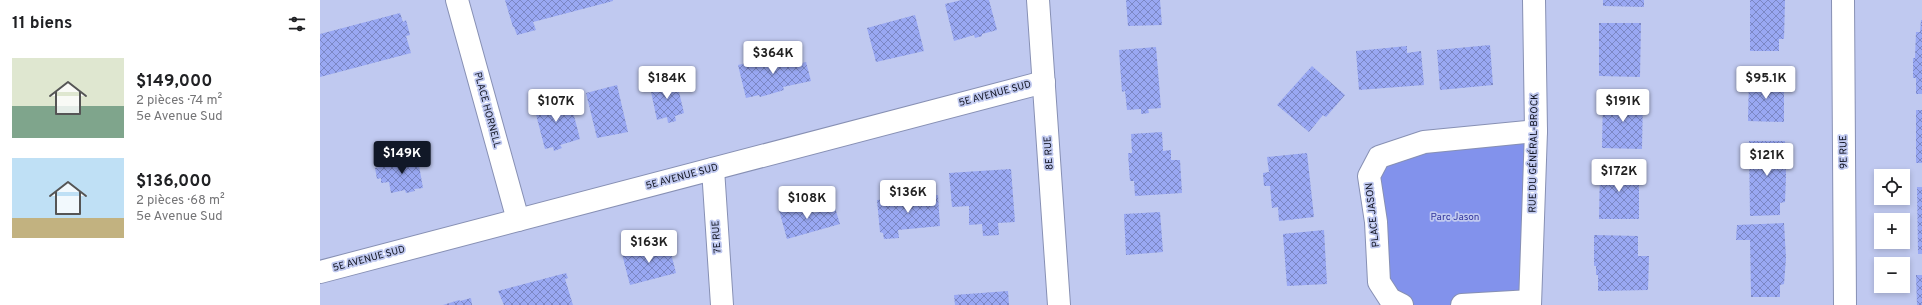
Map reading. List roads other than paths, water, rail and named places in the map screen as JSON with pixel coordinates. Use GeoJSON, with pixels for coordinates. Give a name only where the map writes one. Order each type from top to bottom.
{"type":"FeatureCollection","features":[{"type":"Feature","properties":{"kind":"street","name":"PLACE HORNELL"},"geometry":{"type":"LineString","coordinates":[[457,0],[518,220]]}},
{"type":"Feature","properties":{"kind":"street","name":"8E RUE"},"geometry":{"type":"LineString","coordinates":[[1038,0],[1059,305]]}},
{"type":"Feature","properties":{"kind":"street","name":"RUE DU GÉNÉRAL-BROCK"},"geometry":{"type":"LineString","coordinates":[[1530,303],[1536,131],[1534,0]]}},
{"type":"Feature","properties":{"kind":"street","name":"9E RUE"},"geometry":{"type":"LineString","coordinates":[[1843,0],[1845,305]]}},
{"type":"Feature","properties":{"kind":"street","name":"5E AVENUE SUD"},"geometry":{"type":"LineString","coordinates":[[320,272],[1044,82]]}},
{"type":"Feature","properties":{"kind":"street","name":"PLACE JASON"},"geometry":{"type":"LineString","coordinates":[[1402,305],[1390,299],[1380,282],[1376,222],[1369,176],[1379,157],[1424,142],[1536,131]]}},
{"type":"Feature","properties":{"kind":"street","name":"7E RUE"},"geometry":{"type":"LineString","coordinates":[[713,169],[722,305]]}},
{"type":"Feature","properties":{"kind":"street"},"geometry":{"type":"LineString","coordinates":[[1462,305],[1530,303]]}},
{"type":"Feature","properties":{"kind":"park label","name":"Parc Jason"},"geometry":{"type":"Point","coordinates":[1455,217]}}]}
